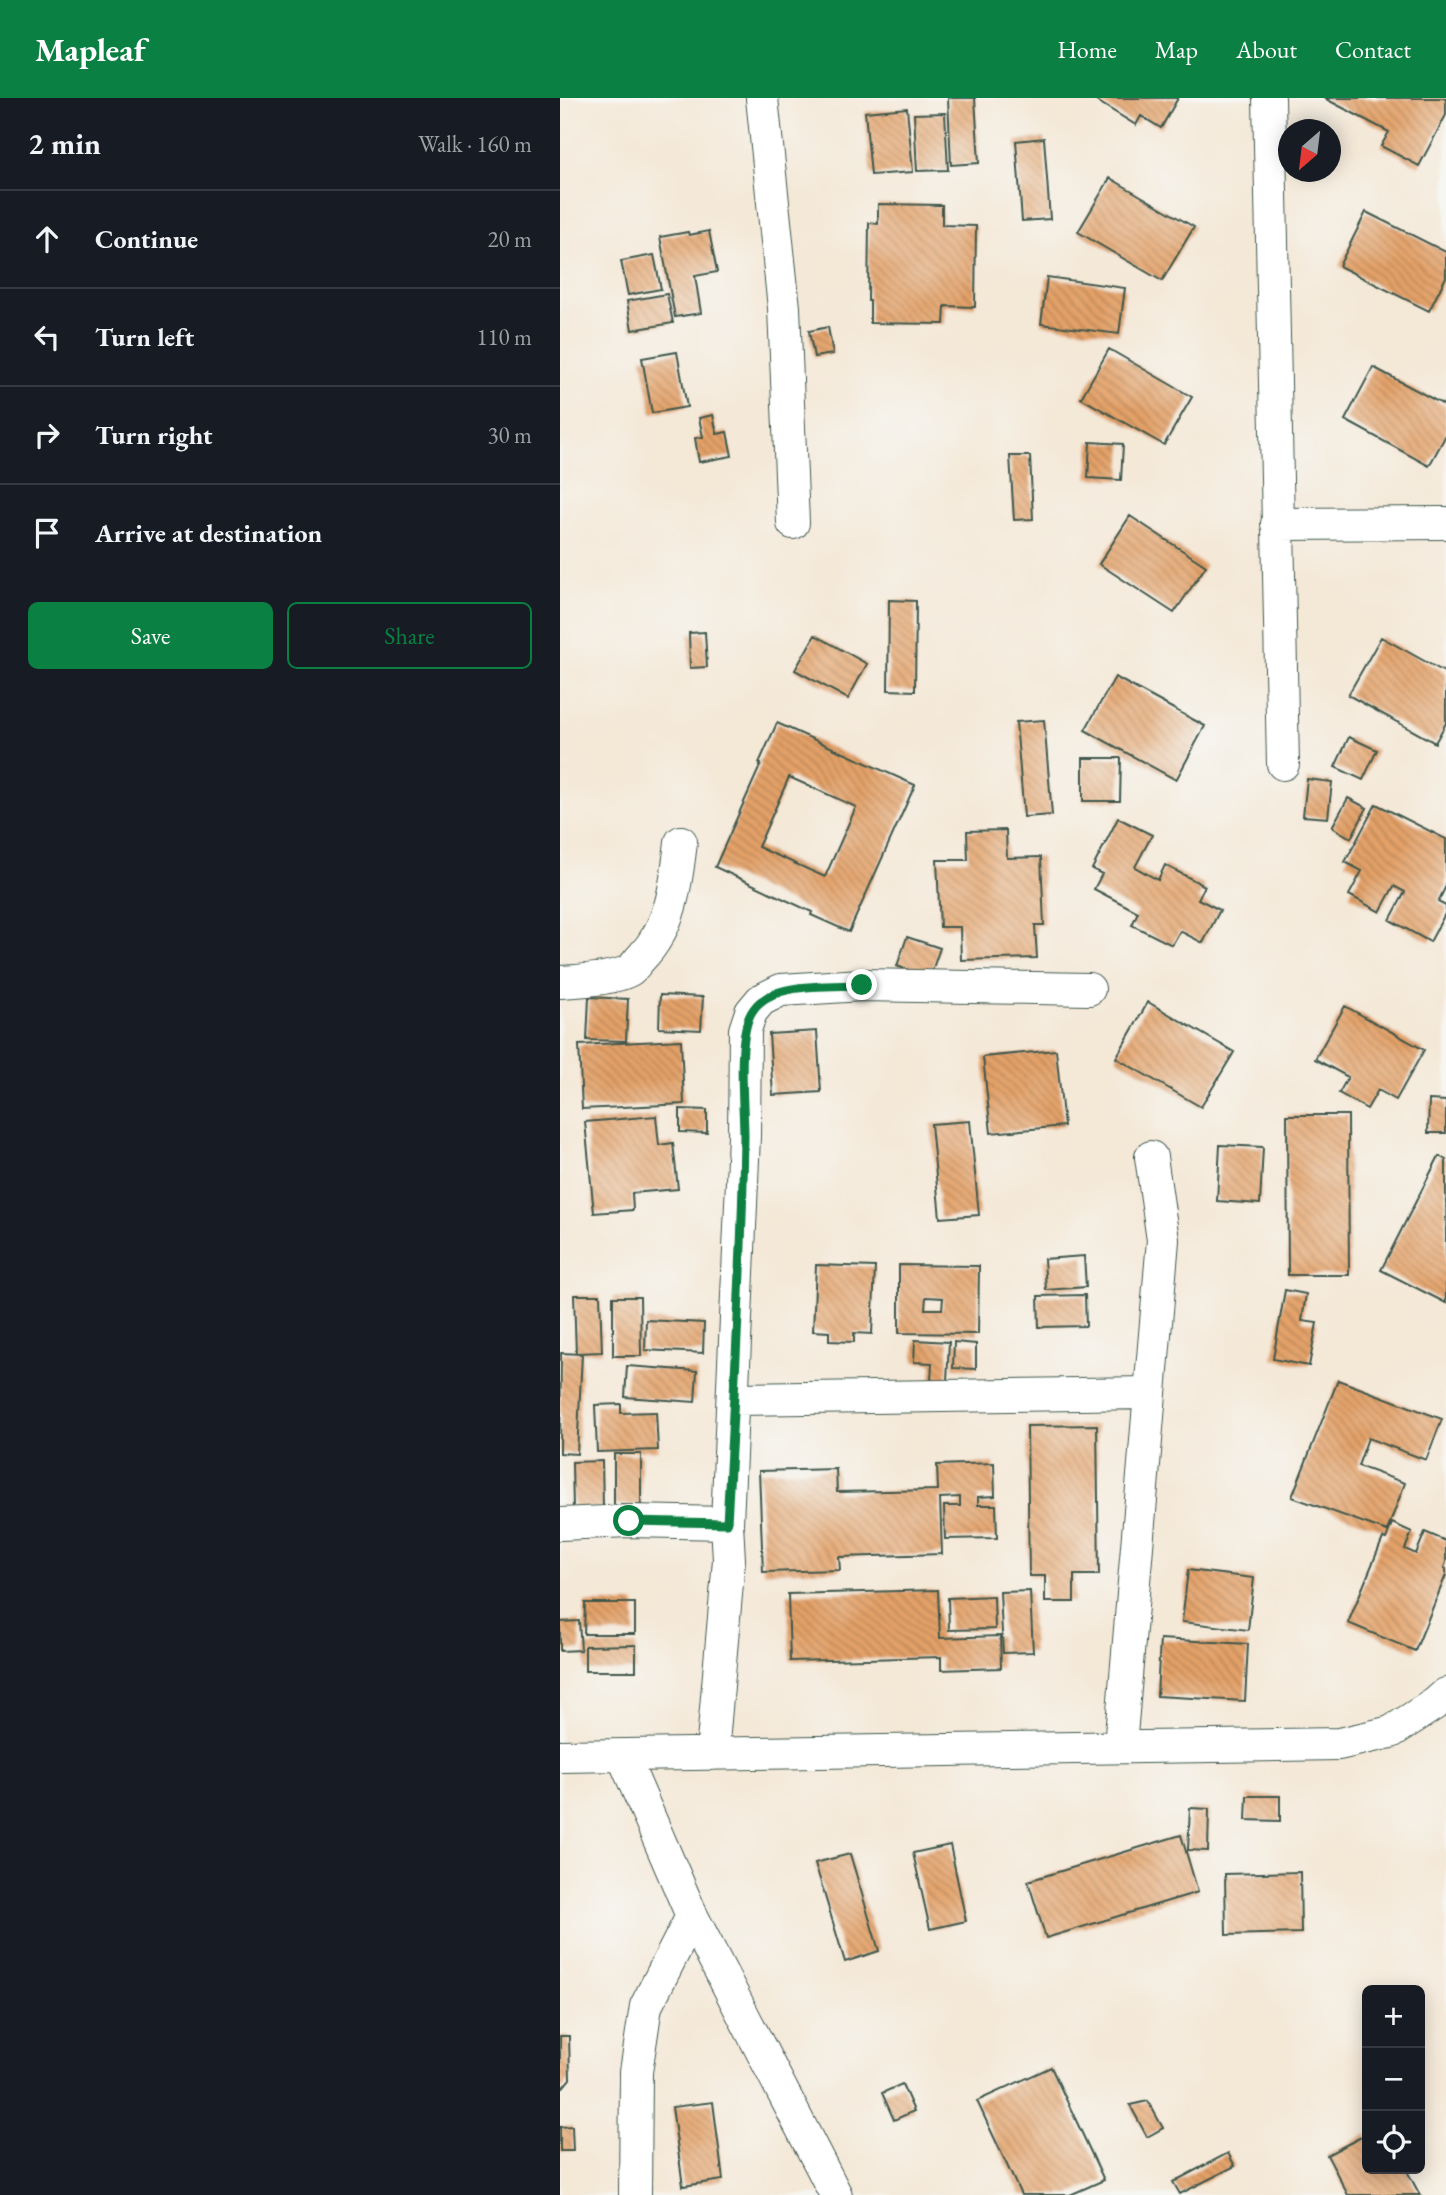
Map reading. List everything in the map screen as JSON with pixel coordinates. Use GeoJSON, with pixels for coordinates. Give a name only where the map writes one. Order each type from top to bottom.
{"type":"FeatureCollection","features":[{"type":"Feature","properties":{"kind":"street"},"geometry":{"type":"LineString","coordinates":[[762,98],[784,308],[793,523]]}},
{"type":"Feature","properties":{"kind":"street"},"geometry":{"type":"LineString","coordinates":[[1269,98],[1283,764]]}},
{"type":"Feature","properties":{"kind":"street"},"geometry":{"type":"LineString","coordinates":[[1277,524],[1446,523]]}},
{"type":"Feature","properties":{"kind":"street"},"geometry":{"type":"LineString","coordinates":[[560,982],[589,981],[629,970],[649,949],[665,925],[674,895],[681,842]]}},
{"type":"Feature","properties":{"kind":"street"},"geometry":{"type":"LineString","coordinates":[[712,1754],[729,1560],[727,1523],[744,1136],[745,1030],[751,1012],[761,1000],[780,990],[862,985],[1089,989]]}},
{"type":"Feature","properties":{"kind":"street"},"geometry":{"type":"LineString","coordinates":[[1120,1747],[1163,1240],[1151,1157]]}},
{"type":"Feature","properties":{"kind":"street"},"geometry":{"type":"LineString","coordinates":[[734,1399],[1149,1393]]}},
{"type":"Feature","properties":{"kind":"street"},"geometry":{"type":"LineString","coordinates":[[560,1524],[629,1521],[727,1523]]}},
{"type":"Feature","properties":{"kind":"street"},"geometry":{"type":"LineString","coordinates":[[560,1756],[1339,1744],[1391,1732],[1446,1694]]}},
{"type":"Feature","properties":{"kind":"street"},"geometry":{"type":"LineString","coordinates":[[623,1756],[692,1916],[836,2195]]}},
{"type":"Feature","properties":{"kind":"street"},"geometry":{"type":"LineString","coordinates":[[635,2195],[636,2072],[646,2006],[692,1916]]}},
{"type":"Feature","properties":{"kind":"building"},"geometry":{"type":"Polygon","coordinates":[[[948,98],[975,98],[979,163],[951,165],[948,98]]]}},
{"type":"Feature","properties":{"kind":"building"},"geometry":{"type":"Polygon","coordinates":[[[1092,98],[1178,98],[1161,128],[1141,116],[1136,125],[1092,98]]]}},
{"type":"Feature","properties":{"kind":"building"},"geometry":{"type":"Polygon","coordinates":[[[1324,98],[1446,98],[1446,115],[1419,166],[1381,146],[1389,132],[1324,98]]]}},
{"type":"Feature","properties":{"kind":"building"},"geometry":{"type":"Polygon","coordinates":[[[907,108],[913,172],[871,175],[865,112],[907,108]]]}},
{"type":"Feature","properties":{"kind":"building"},"geometry":{"type":"Polygon","coordinates":[[[945,113],[948,170],[917,171],[914,114],[945,113]]]}},
{"type":"Feature","properties":{"kind":"building"},"geometry":{"type":"Polygon","coordinates":[[[1044,138],[1050,219],[1022,221],[1016,141],[1044,138]]]}},
{"type":"Feature","properties":{"kind":"building"},"geometry":{"type":"Polygon","coordinates":[[[1110,178],[1194,227],[1162,281],[1078,232],[1110,178]]]}},
{"type":"Feature","properties":{"kind":"building"},"geometry":{"type":"Polygon","coordinates":[[[878,204],[942,205],[942,225],[976,226],[975,307],[945,306],[944,324],[870,323],[869,223],[878,224],[878,204]]]}},
{"type":"Feature","properties":{"kind":"building"},"geometry":{"type":"Polygon","coordinates":[[[1366,212],[1446,252],[1446,277],[1429,311],[1339,266],[1366,212]]]}},
{"type":"Feature","properties":{"kind":"building"},"geometry":{"type":"Polygon","coordinates":[[[709,231],[717,272],[695,276],[701,313],[675,317],[660,237],[709,231]]]}},
{"type":"Feature","properties":{"kind":"building"},"geometry":{"type":"Polygon","coordinates":[[[654,255],[661,289],[628,295],[621,261],[654,255]]]}},
{"type":"Feature","properties":{"kind":"building"},"geometry":{"type":"Polygon","coordinates":[[[1047,277],[1125,288],[1119,334],[1041,324],[1047,277]]]}},
{"type":"Feature","properties":{"kind":"building"},"geometry":{"type":"Polygon","coordinates":[[[667,294],[673,323],[632,330],[627,301],[667,294]]]}},
{"type":"Feature","properties":{"kind":"building"},"geometry":{"type":"Polygon","coordinates":[[[828,327],[833,354],[814,357],[809,331],[828,327]]]}},
{"type":"Feature","properties":{"kind":"building"},"geometry":{"type":"Polygon","coordinates":[[[1109,349],[1192,397],[1164,445],[1081,398],[1109,349]]]}},
{"type":"Feature","properties":{"kind":"building"},"geometry":{"type":"Polygon","coordinates":[[[677,352],[687,407],[652,413],[642,358],[677,352]]]}},
{"type":"Feature","properties":{"kind":"building"},"geometry":{"type":"Polygon","coordinates":[[[1373,367],[1446,406],[1446,435],[1429,466],[1345,420],[1373,367]]]}},
{"type":"Feature","properties":{"kind":"building"},"geometry":{"type":"Polygon","coordinates":[[[713,415],[717,434],[727,432],[732,456],[699,462],[695,438],[703,437],[699,418],[713,415]]]}},
{"type":"Feature","properties":{"kind":"building"},"geometry":{"type":"Polygon","coordinates":[[[1090,442],[1123,444],[1121,480],[1088,478],[1090,442]]]}},
{"type":"Feature","properties":{"kind":"building"},"geometry":{"type":"Polygon","coordinates":[[[1010,456],[1030,456],[1033,519],[1014,520],[1010,456]]]}},
{"type":"Feature","properties":{"kind":"building"},"geometry":{"type":"Polygon","coordinates":[[[1130,516],[1206,566],[1174,613],[1099,564],[1130,516]]]}},
{"type":"Feature","properties":{"kind":"building"},"geometry":{"type":"Polygon","coordinates":[[[889,600],[916,601],[915,691],[888,690],[889,600]]]}},
{"type":"Feature","properties":{"kind":"building"},"geometry":{"type":"Polygon","coordinates":[[[705,632],[707,667],[690,668],[689,633],[705,632]]]}},
{"type":"Feature","properties":{"kind":"building"},"geometry":{"type":"Polygon","coordinates":[[[815,635],[867,664],[848,699],[795,670],[815,635]]]}},
{"type":"Feature","properties":{"kind":"building"},"geometry":{"type":"Polygon","coordinates":[[[1381,637],[1446,673],[1446,723],[1435,743],[1348,695],[1381,637]]]}},
{"type":"Feature","properties":{"kind":"building"},"geometry":{"type":"Polygon","coordinates":[[[1115,677],[1205,726],[1176,780],[1085,730],[1115,677]]]}},
{"type":"Feature","properties":{"kind":"building"},"geometry":{"type":"Polygon","coordinates":[[[1044,720],[1052,815],[1024,817],[1016,722],[1044,720]]]}},
{"type":"Feature","properties":{"kind":"building"},"geometry":{"type":"Polygon","coordinates":[[[777,723],[915,785],[849,932],[715,867],[761,764],[759,763],[777,723]],[[789,777],[758,847],[825,877],[856,807],[789,777]]]}},
{"type":"Feature","properties":{"kind":"building"},"geometry":{"type":"Polygon","coordinates":[[[1349,737],[1377,750],[1363,780],[1335,767],[1349,737]]]}},
{"type":"Feature","properties":{"kind":"building"},"geometry":{"type":"Polygon","coordinates":[[[1083,758],[1121,758],[1120,801],[1083,801],[1083,758]]]}},
{"type":"Feature","properties":{"kind":"building"},"geometry":{"type":"Polygon","coordinates":[[[1307,779],[1332,782],[1328,818],[1303,816],[1307,779]]]}},
{"type":"Feature","properties":{"kind":"building"},"geometry":{"type":"Polygon","coordinates":[[[1348,798],[1367,808],[1351,838],[1332,827],[1348,798]]]}},
{"type":"Feature","properties":{"kind":"building"},"geometry":{"type":"Polygon","coordinates":[[[1376,804],[1446,839],[1446,886],[1438,902],[1446,906],[1446,912],[1430,942],[1390,920],[1405,892],[1394,886],[1380,912],[1349,895],[1362,871],[1345,862],[1376,804]]]}},
{"type":"Feature","properties":{"kind":"building"},"geometry":{"type":"Polygon","coordinates":[[[1118,818],[1152,835],[1135,867],[1158,880],[1165,865],[1205,886],[1198,899],[1220,910],[1203,943],[1180,931],[1172,945],[1132,925],[1138,912],[1094,889],[1102,874],[1092,869],[1118,818]]]}},
{"type":"Feature","properties":{"kind":"building"},"geometry":{"type":"Polygon","coordinates":[[[1006,830],[1007,858],[1041,857],[1044,925],[1035,925],[1037,958],[961,960],[960,927],[940,927],[937,860],[968,860],[967,831],[1006,830]]]}},
{"type":"Feature","properties":{"kind":"building"},"geometry":{"type":"Polygon","coordinates":[[[907,937],[940,948],[930,977],[897,966],[907,937]]]}},
{"type":"Feature","properties":{"kind":"building"},"geometry":{"type":"Polygon","coordinates":[[[660,995],[703,997],[701,1030],[659,1028],[660,995]]]}},
{"type":"Feature","properties":{"kind":"building"},"geometry":{"type":"Polygon","coordinates":[[[589,997],[628,999],[626,1041],[587,1040],[589,997]]]}},
{"type":"Feature","properties":{"kind":"building"},"geometry":{"type":"Polygon","coordinates":[[[1148,1002],[1234,1052],[1201,1107],[1116,1058],[1148,1002]]]}},
{"type":"Feature","properties":{"kind":"building"},"geometry":{"type":"Polygon","coordinates":[[[1345,1006],[1424,1050],[1396,1100],[1378,1090],[1367,1109],[1339,1093],[1348,1077],[1315,1059],[1345,1006]]]}},
{"type":"Feature","properties":{"kind":"building"},"geometry":{"type":"Polygon","coordinates":[[[817,1031],[821,1092],[773,1095],[769,1034],[817,1031]]]}},
{"type":"Feature","properties":{"kind":"building"},"geometry":{"type":"Polygon","coordinates":[[[681,1040],[684,1104],[582,1109],[579,1045],[681,1040]]]}},
{"type":"Feature","properties":{"kind":"building"},"geometry":{"type":"Polygon","coordinates":[[[1056,1050],[1064,1126],[991,1133],[983,1057],[1056,1050]]]}},
{"type":"Feature","properties":{"kind":"building"},"geometry":{"type":"Polygon","coordinates":[[[1429,1100],[1446,1101],[1446,1133],[1428,1133],[1429,1100]]]}},
{"type":"Feature","properties":{"kind":"building"},"geometry":{"type":"Polygon","coordinates":[[[680,1109],[707,1110],[707,1133],[680,1132],[680,1109]]]}},
{"type":"Feature","properties":{"kind":"building"},"geometry":{"type":"Polygon","coordinates":[[[1287,1115],[1348,1115],[1349,1275],[1288,1275],[1287,1115]]]}},
{"type":"Feature","properties":{"kind":"building"},"geometry":{"type":"Polygon","coordinates":[[[656,1116],[659,1145],[673,1143],[678,1189],[632,1193],[633,1210],[594,1213],[585,1122],[656,1116]]]}},
{"type":"Feature","properties":{"kind":"building"},"geometry":{"type":"Polygon","coordinates":[[[970,1121],[979,1215],[940,1218],[931,1124],[970,1121]]]}},
{"type":"Feature","properties":{"kind":"building"},"geometry":{"type":"Polygon","coordinates":[[[1220,1145],[1263,1147],[1260,1204],[1217,1201],[1220,1145]]]}},
{"type":"Feature","properties":{"kind":"building"},"geometry":{"type":"Polygon","coordinates":[[[1439,1156],[1446,1160],[1446,1303],[1381,1270],[1439,1156]]]}},
{"type":"Feature","properties":{"kind":"building"},"geometry":{"type":"Polygon","coordinates":[[[1084,1256],[1086,1287],[1046,1290],[1044,1259],[1084,1256]]]}},
{"type":"Feature","properties":{"kind":"building"},"geometry":{"type":"Polygon","coordinates":[[[816,1265],[875,1267],[872,1334],[854,1333],[854,1342],[829,1341],[829,1332],[813,1331],[816,1265]]]}},
{"type":"Feature","properties":{"kind":"building"},"geometry":{"type":"Polygon","coordinates":[[[899,1265],[979,1266],[978,1334],[899,1333],[899,1265]],[[926,1297],[925,1309],[942,1309],[943,1298],[926,1297]]]}},
{"type":"Feature","properties":{"kind":"building"},"geometry":{"type":"Polygon","coordinates":[[[1285,1290],[1306,1294],[1302,1321],[1317,1323],[1309,1366],[1273,1359],[1285,1290]]]}},
{"type":"Feature","properties":{"kind":"building"},"geometry":{"type":"Polygon","coordinates":[[[574,1295],[600,1295],[602,1352],[576,1353],[574,1295]]]}},
{"type":"Feature","properties":{"kind":"building"},"geometry":{"type":"Polygon","coordinates":[[[1085,1295],[1086,1326],[1039,1327],[1038,1296],[1085,1295]]]}},
{"type":"Feature","properties":{"kind":"building"},"geometry":{"type":"Polygon","coordinates":[[[613,1297],[640,1297],[641,1356],[613,1356],[613,1297]]]}},
{"type":"Feature","properties":{"kind":"building"},"geometry":{"type":"Polygon","coordinates":[[[646,1320],[704,1323],[703,1353],[645,1350],[646,1320]]]}},
{"type":"Feature","properties":{"kind":"building"},"geometry":{"type":"Polygon","coordinates":[[[915,1340],[949,1342],[947,1381],[931,1381],[932,1363],[914,1362],[915,1340]]]}},
{"type":"Feature","properties":{"kind":"building"},"geometry":{"type":"Polygon","coordinates":[[[954,1342],[976,1344],[976,1369],[953,1368],[954,1342]]]}},
{"type":"Feature","properties":{"kind":"building"},"geometry":{"type":"Polygon","coordinates":[[[561,1353],[582,1354],[577,1454],[560,1453],[561,1353]]]}},
{"type":"Feature","properties":{"kind":"building"},"geometry":{"type":"Polygon","coordinates":[[[627,1366],[697,1371],[695,1402],[625,1397],[627,1366]]]}},
{"type":"Feature","properties":{"kind":"building"},"geometry":{"type":"Polygon","coordinates":[[[1338,1380],[1442,1419],[1426,1460],[1368,1438],[1358,1466],[1405,1483],[1387,1531],[1292,1497],[1338,1380]]]}},
{"type":"Feature","properties":{"kind":"building"},"geometry":{"type":"Polygon","coordinates":[[[621,1404],[621,1413],[656,1412],[658,1450],[597,1452],[595,1405],[621,1404]]]}},
{"type":"Feature","properties":{"kind":"building"},"geometry":{"type":"Polygon","coordinates":[[[1097,1425],[1099,1575],[1074,1575],[1074,1602],[1045,1602],[1045,1576],[1029,1576],[1027,1426],[1097,1425]]]}},
{"type":"Feature","properties":{"kind":"building"},"geometry":{"type":"Polygon","coordinates":[[[614,1454],[641,1454],[641,1505],[614,1505],[614,1454]]]}},
{"type":"Feature","properties":{"kind":"building"},"geometry":{"type":"Polygon","coordinates":[[[602,1461],[603,1508],[573,1509],[572,1462],[602,1461]]]}},
{"type":"Feature","properties":{"kind":"building"},"geometry":{"type":"Polygon","coordinates":[[[994,1463],[995,1496],[978,1497],[978,1505],[996,1505],[997,1538],[945,1539],[944,1506],[960,1506],[960,1497],[940,1498],[942,1554],[839,1557],[840,1570],[763,1572],[759,1471],[836,1469],[837,1492],[938,1490],[937,1465],[994,1463]]]}},
{"type":"Feature","properties":{"kind":"building"},"geometry":{"type":"Polygon","coordinates":[[[1392,1523],[1412,1532],[1405,1549],[1416,1554],[1425,1532],[1446,1541],[1446,1575],[1415,1651],[1348,1623],[1383,1538],[1386,1539],[1392,1523]]]}},
{"type":"Feature","properties":{"kind":"building"},"geometry":{"type":"Polygon","coordinates":[[[1188,1570],[1254,1578],[1248,1630],[1182,1622],[1188,1570]]]}},
{"type":"Feature","properties":{"kind":"building"},"geometry":{"type":"Polygon","coordinates":[[[938,1590],[940,1638],[1000,1636],[1001,1668],[941,1670],[941,1657],[790,1661],[788,1594],[938,1590]]]}},
{"type":"Feature","properties":{"kind":"building"},"geometry":{"type":"Polygon","coordinates":[[[1030,1591],[1033,1652],[1003,1653],[1000,1592],[1030,1591]]]}},
{"type":"Feature","properties":{"kind":"building"},"geometry":{"type":"Polygon","coordinates":[[[994,1596],[995,1629],[949,1630],[948,1598],[994,1596]]]}},
{"type":"Feature","properties":{"kind":"building"},"geometry":{"type":"Polygon","coordinates":[[[585,1603],[635,1603],[635,1634],[584,1634],[585,1603]]]}},
{"type":"Feature","properties":{"kind":"building"},"geometry":{"type":"Polygon","coordinates":[[[579,1621],[581,1650],[560,1651],[560,1622],[579,1621]]]}},
{"type":"Feature","properties":{"kind":"building"},"geometry":{"type":"Polygon","coordinates":[[[1160,1639],[1248,1644],[1245,1701],[1157,1696],[1160,1639]]]}},
{"type":"Feature","properties":{"kind":"building"},"geometry":{"type":"Polygon","coordinates":[[[636,1645],[636,1671],[585,1671],[585,1646],[636,1645]]]}},
{"type":"Feature","properties":{"kind":"building"},"geometry":{"type":"Polygon","coordinates":[[[1247,1796],[1280,1796],[1280,1821],[1246,1820],[1247,1796]]]}},
{"type":"Feature","properties":{"kind":"building"},"geometry":{"type":"Polygon","coordinates":[[[1190,1808],[1209,1809],[1208,1851],[1188,1850],[1190,1808]]]}},
{"type":"Feature","properties":{"kind":"building"},"geometry":{"type":"Polygon","coordinates":[[[1181,1835],[1198,1892],[1046,1938],[1028,1881],[1181,1835]]]}},
{"type":"Feature","properties":{"kind":"building"},"geometry":{"type":"Polygon","coordinates":[[[950,1845],[966,1921],[930,1929],[913,1853],[950,1845]]]}},
{"type":"Feature","properties":{"kind":"building"},"geometry":{"type":"Polygon","coordinates":[[[850,1854],[879,1951],[845,1962],[815,1863],[850,1854]]]}},
{"type":"Feature","properties":{"kind":"building"},"geometry":{"type":"Polygon","coordinates":[[[1300,1872],[1301,1933],[1226,1935],[1225,1874],[1300,1872]]]}},
{"type":"Feature","properties":{"kind":"building"},"geometry":{"type":"Polygon","coordinates":[[[560,2036],[569,2036],[570,2079],[560,2091],[560,2036]]]}},
{"type":"Feature","properties":{"kind":"building"},"geometry":{"type":"Polygon","coordinates":[[[1051,2067],[1104,2180],[1070,2195],[1021,2195],[977,2101],[1051,2067]]]}},
{"type":"Feature","properties":{"kind":"building"},"geometry":{"type":"Polygon","coordinates":[[[902,2084],[914,2111],[894,2120],[882,2093],[902,2084]]]}},
{"type":"Feature","properties":{"kind":"building"},"geometry":{"type":"Polygon","coordinates":[[[1148,2101],[1163,2128],[1147,2137],[1130,2105],[1148,2101]]]}},
{"type":"Feature","properties":{"kind":"building"},"geometry":{"type":"Polygon","coordinates":[[[713,2102],[723,2180],[683,2186],[672,2107],[713,2102]]]}},
{"type":"Feature","properties":{"kind":"building"},"geometry":{"type":"Polygon","coordinates":[[[572,2126],[573,2151],[560,2151],[560,2127],[572,2126]]]}},
{"type":"Feature","properties":{"kind":"building"},"geometry":{"type":"Polygon","coordinates":[[[1362,2137],[1362,2174],[1409,2174],[1420,2195],[1348,2195],[1327,2155],[1362,2137]]]}},
{"type":"Feature","properties":{"kind":"building"},"geometry":{"type":"Polygon","coordinates":[[[1228,2153],[1235,2166],[1180,2194],[1173,2182],[1228,2153]]]}},
{"type":"Feature","properties":{"kind":"route"},"geometry":{"type":"LineString","coordinates":[[629,1521],[727,1523],[744,1136],[745,1030],[751,1012],[761,1000],[780,990],[862,985]]}}]}
